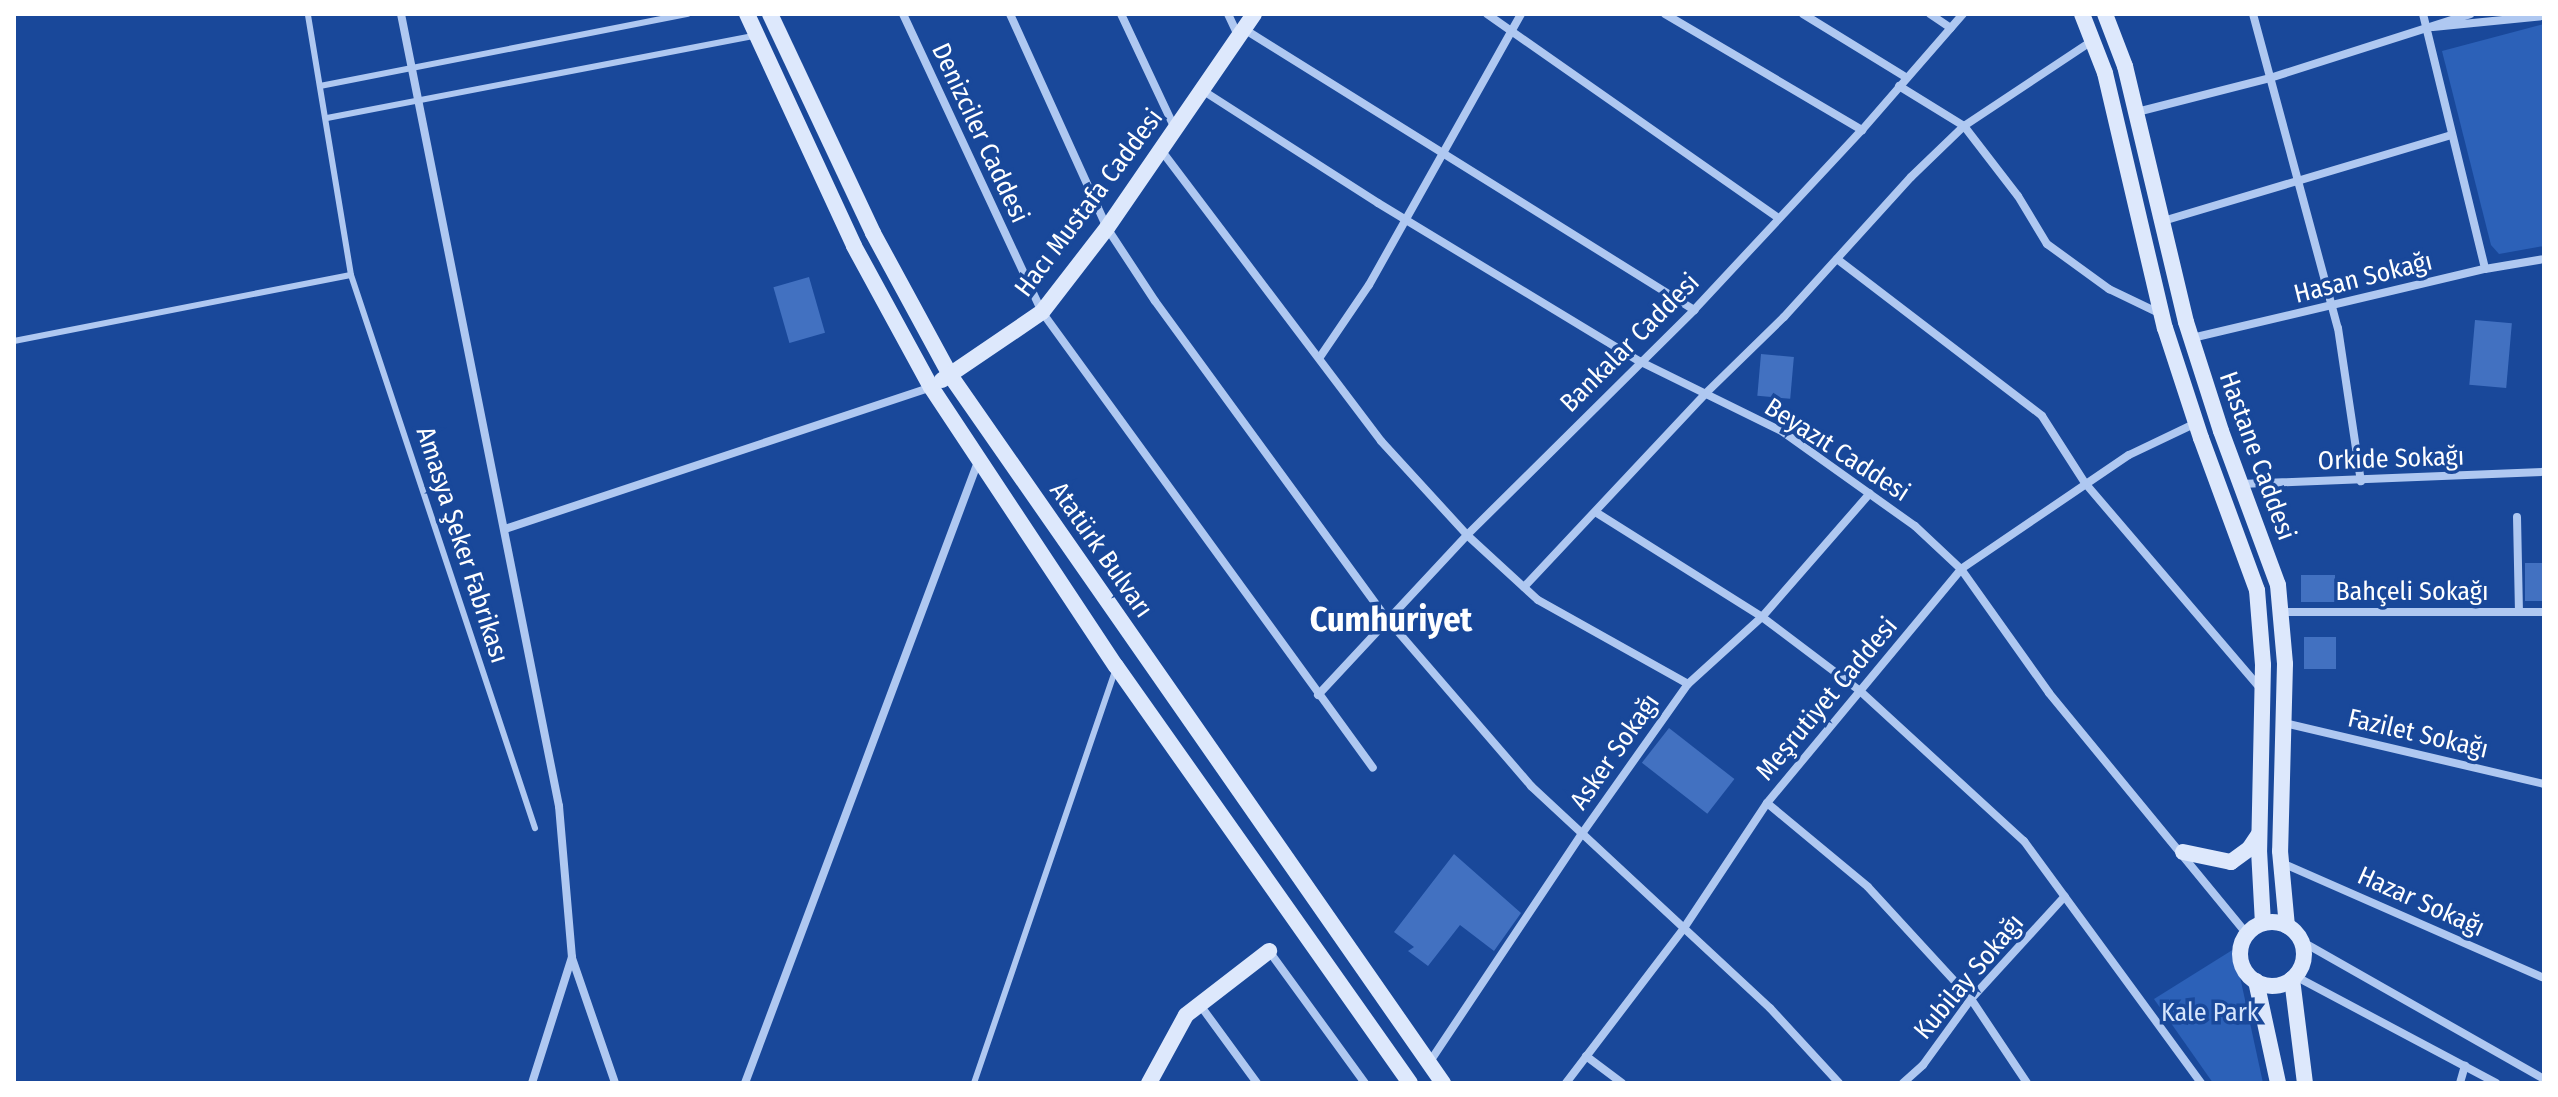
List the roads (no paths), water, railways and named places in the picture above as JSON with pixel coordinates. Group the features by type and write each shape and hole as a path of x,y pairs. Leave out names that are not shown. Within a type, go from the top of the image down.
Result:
{"street":[{"path":"401,14 559,806 572,957 615,1083"},
{"name":"Atatürk Bulvarı","path":"747,14 854,246 931,387 1116,666 1410,1083"},
{"name":"Atatürk Bulvarı","path":"770,14 873,233 950,375 1443,1083"},
{"name":"Denizciler Caddesi","path":"903,14 1042,312 1373,768"},
{"path":"1010,14 1107,228 1155,301 1387,619 1531,786 1770,1008 1839,1083"},
{"path":"1121,14 1175,130"},
{"path":"1228,14 1241,32 1694,310"},
{"name":"Hacı Mustafa Caddesi","path":"931,387 1042,312 1107,228 1254,14"},
{"path":"1487,14 1690,153 1777,217"},
{"path":"1320,357 1369,285 1521,14"},
{"path":"1665,14 1862,130"},
{"path":"1803,14 1907,78"},
{"path":"1930,14 1951,28"},
{"name":"Bankalar Caddesi","path":"1318,695 1467,535 1639,361 1694,310 1777,217 1862,130 1963,14"},
{"name":"Hastane Caddesi","path":"2082,14 2105,73 2162,315 2196,423 2257,590 2263,690 2259,832 2263,923"},
{"name":"Hastane Caddesi","path":"2105,14 2125,66 2191,338 2278,585 2285,664 2281,863 2287,926"},
{"path":"2253,14 2332,306 2355,429 2361,481"},
{"path":"2423,14 2429,28 2451,135 2485,269"},
{"path":"2136,112 2270,78 2470,14"},
{"path":"2429,28 2544,16"},
{"path":"1524,587 1964,126 2092,41"},
{"path":"1899,86 1964,126 2018,196 2047,244 2109,289 2162,315"},
{"name":"Beyazıt Caddesi","path":"1202,90 1404,219 1639,361 1783,432 1915,526 1961,569 2049,693 2183,852 2247,934"},
{"path":"2162,221 2299,183 2451,135"},
{"path":"1161,150 1381,441 1467,535 1538,600 1688,684"},
{"path":"1837,259 2042,416 2085,483 2263,690"},
{"name":"Hasan Sokağı","path":"2191,338 2485,269 2544,259"},
{"path":"505,529 931,387"},
{"name":"Meşrutiyet Caddesi","path":"1566,1083 1684,928 1767,803 1961,569 2129,455 2196,423"},
{"path":"745,1083 979,459"},
{"name":"Orkide Sokağı","path":"2240,484 2544,472"},
{"name":"Asker Sokağı","path":"1429,1063 1581,835 1688,684 1762,617 1870,493"},
{"path":"1597,513 1762,617 1859,690 2024,841 2201,1083"},
{"path":"2517,517 2519,612"},
{"name":"Bahçeli Sokağı","path":"2280,612 2544,612"},
{"name":"Fazilet Sokağı","path":"2283,723 2544,784"},
{"path":"1767,803 1868,887 1971,999 2027,1083"},
{"path":"2183,852 2231,862 2249,849 2259,832"},
{"name":"Hazar Sokağı","path":"2281,863 2544,978"},
{"name":"Kubilay Sokağı","path":"1903,1083 1923,1065 1971,999 2065,896"},
{"path":"2278,1083 2256,981 2242,965 2242,943 2247,934 2263,923 2287,926 2301,941 2544,1079"},
{"path":"2256,981 2274,985 2293,977 2303,960 2301,941"},
{"path":"1149,1083 1186,1015 1269,951 1365,1083"},
{"path":"532,1083 572,957"},
{"path":"2293,977 2496,1083"},
{"path":"2293,977 2305,1083"},
{"path":"1200,1005 1257,1083"},
{"path":"1586,1056 1622,1083"},
{"path":"2460,1083 2465,1066"}],"lane":[{"name":"Amasya Şeker Fabrikası","path":"308,14 351,275 535,828"},
{"path":"320,86 688,14"},
{"path":"327,118 756,35"},
{"path":"14,341 351,275"},
{"path":"974,1083 1116,666"}],"district":[{"name":"Cumhuriyet","path":"1391,620"}],"park label":[{"name":"Kale Park","path":"2210,1013"}]}
